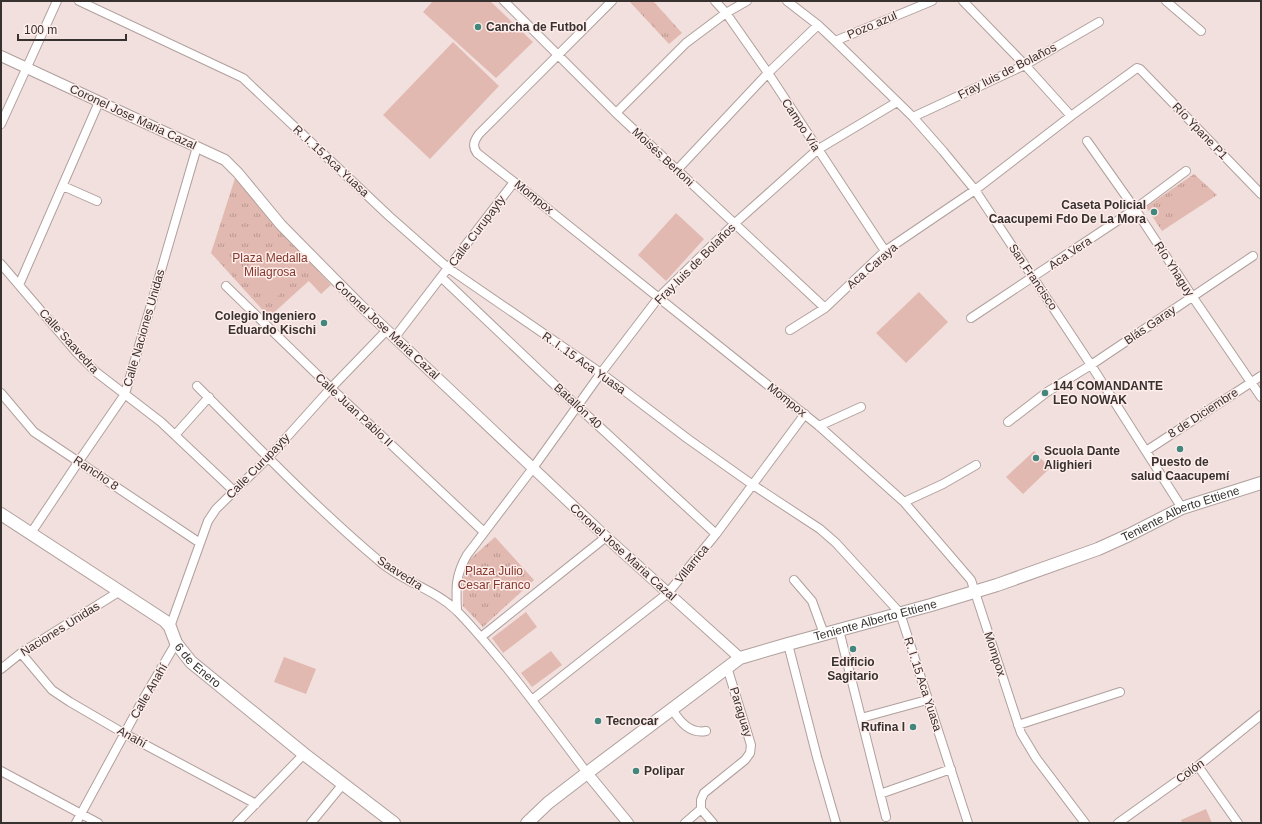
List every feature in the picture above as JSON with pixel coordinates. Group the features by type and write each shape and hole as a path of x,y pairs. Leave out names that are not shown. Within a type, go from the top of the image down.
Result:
{"main road":[{"name":"Teniente Alberto Ettiene","path":"527,823 548,803 587,772 740,658 1003,583 1098,549 1182,508 1261,483"},
{"name":"6 de Enero","path":"1,514 165,621 170,627 176,644 191,662 304,754 394,823"}],"street":[{"path":"1,124 56,1"},
{"name":"R. I. 15 Aca Yuasa","path":"80,1 243,78 389,216 448,268 601,373 688,439 753,485 820,529 836,543 900,613 968,823"},
{"name":"Moisés Bertoni","path":"504,1 616,113 825,308"},
{"name":"Mompox","path":"612,1 476,139 474,149 477,153 819,426 904,502 971,580 1021,733 1036,758 1085,823"},
{"name":"Campo Vía","path":"715,1 726,13 768,73 885,251"},
{"path":"616,113 686,43 726,13 747,1"},
{"name":"San Francisco","path":"787,1 818,25 913,117 975,190 1091,365 1182,508"},
{"name":"Pozo azul","path":"835,41 917,4 932,1"},
{"path":"963,1 1025,65 1070,116"},
{"path":"1166,1 1201,31"},
{"name":"Fray luis de Bolaños","path":"913,117 1025,65 1099,22"},
{"path":"677,170 768,73 818,25"},
{"name":"Coronel Jose Maria Cazal","path":"1,56 225,160 238,173 281,225 387,330 606,537 740,658"},
{"name":"Aca Caraya","path":"790,330 825,308 885,251 975,190 1070,116 1134,69 1140,68"},
{"name":"Río Ypane P1","path":"1140,68 1261,194"},
{"path":"19,285 100,102"},
{"name":"Fray luis de Bolaños","path":"457,611 457,577 460,567 467,555 659,297 734,224 818,150 897,102"},
{"name":"Río Yhaguy","path":"1087,141 1136,209 1192,296 1261,397"},
{"name":"Calle Naciones Unidas","path":"31,533 78,461 125,394 197,147"},
{"name":"Aca Vera","path":"970,318 1136,209 1186,171"},
{"name":"Calle Curupayty","path":"395,337 514,182"},
{"path":"63,186 97,201"},
{"name":"Blás Garay","path":"1008,422 1047,392 1091,365 1252,256"},
{"name":"Calle Saavedra","path":"1,264 91,367 161,422 234,491"},
{"name":"Batallón 40","path":"440,277 716,534"},
{"name":"Calle Juan Pablo II","path":"226,286 331,388 484,532"},
{"name":"Calle Curupayty","path":"170,627 208,521 216,509 269,457 331,388 387,330"},
{"name":"8 de Diciembre","path":"1146,451 1261,376"},
{"name":"Saavedra","path":"197,386 324,511 378,561 392,571 447,602 457,611 481,637 532,700 587,772"},
{"name":"Rancho 8","path":"1,393 34,432 200,543"},
{"path":"175,435 209,398"},
{"path":"819,426 861,407"},
{"name":"Villarrica","path":"532,700 668,593 716,534 804,414"},
{"path":"904,502 943,484 976,465"},
{"path":"481,637 606,537"},
{"path":"794,580 812,601 824,634"},
{"name":"Naciones Unidas","path":"1,669 21,653 120,591"},
{"path":"839,630 886,817"},
{"name":"Calle Anahí","path":"76,823 176,644"},
{"path":"788,644 817,757 836,823"},
{"name":"Anahí","path":"21,653 52,690 70,702 125,734 256,804"},
{"name":"Paraguay","path":"702,809 701,800 704,793 745,760 750,753 751,745 727,668"},
{"path":"1018,725 1120,692"},
{"path":"861,718 927,700"},
{"path":"672,709 686,726 698,732 706,731"},
{"name":"Colón","path":"1118,823 1198,766 1261,715"},
{"path":"237,823 304,754"},
{"path":"1198,766 1238,823"},
{"path":"880,794 951,768"},
{"path":"1,771 98,823"},
{"path":"587,772 628,823"},
{"path":"311,823 343,784"},
{"path":"686,823 702,809 713,823"}],"green space":[{"name":"Cancha de Futbol","path":"433,1 490,1 533,42 496,78 423,12"},
{"path":"629,1 653,1 682,33 669,44"},
{"path":"645,1 652,1 668,18 657,28 638,8"},
{"path":"453,42 499,86 430,159 383,115"},
{"path":"1194,174 1217,195 1162,231 1146,207"},
{"name":"Plaza Medalla Milagrosa","path":"236,175 322,269 269,317 211,253"},
{"path":"1196,181 1206,198 1179,213 1169,197"},
{"path":"676,213 704,239 666,281 638,255"},
{"path":"286,242 309,264 275,299 252,277"},
{"path":"317,270 331,285 321,294 307,279"},
{"path":"919,292 948,322 906,363 876,333"},
{"path":"1034,451 1050,468 1023,494 1006,477"},
{"name":"Plaza Julio Cesar Franco","path":"495,537 534,580 483,627 463,606 463,579 468,561"},
{"path":"526,612 537,627 503,653 492,638"},
{"path":"551,651 562,665 532,687 521,673"},
{"path":"284,657 316,669 306,694 274,682"},
{"path":"1206,809 1212,823 1182,823 1181,820"}],"place":[{"name":"Cancha de Futbol","path":"478,27"},
{"name":"Caseta Policial Caacupemi Fdo De La Mora","path":"1154,212"},
{"name":"Colegio Ingeniero Eduardo Kischi","path":"324,323"},
{"name":"144 COMANDANTE LEO NOWAK","path":"1045,393"},
{"name":"Puesto de salud Caacupemí","path":"1180,449"},
{"name":"Scuola Dante Alighieri","path":"1036,458"},
{"name":"Edificio Sagitario","path":"853,649"},
{"name":"Tecnocar","path":"598,721"},
{"name":"Rufina I","path":"913,727"},
{"name":"Polipar","path":"636,771"}]}
